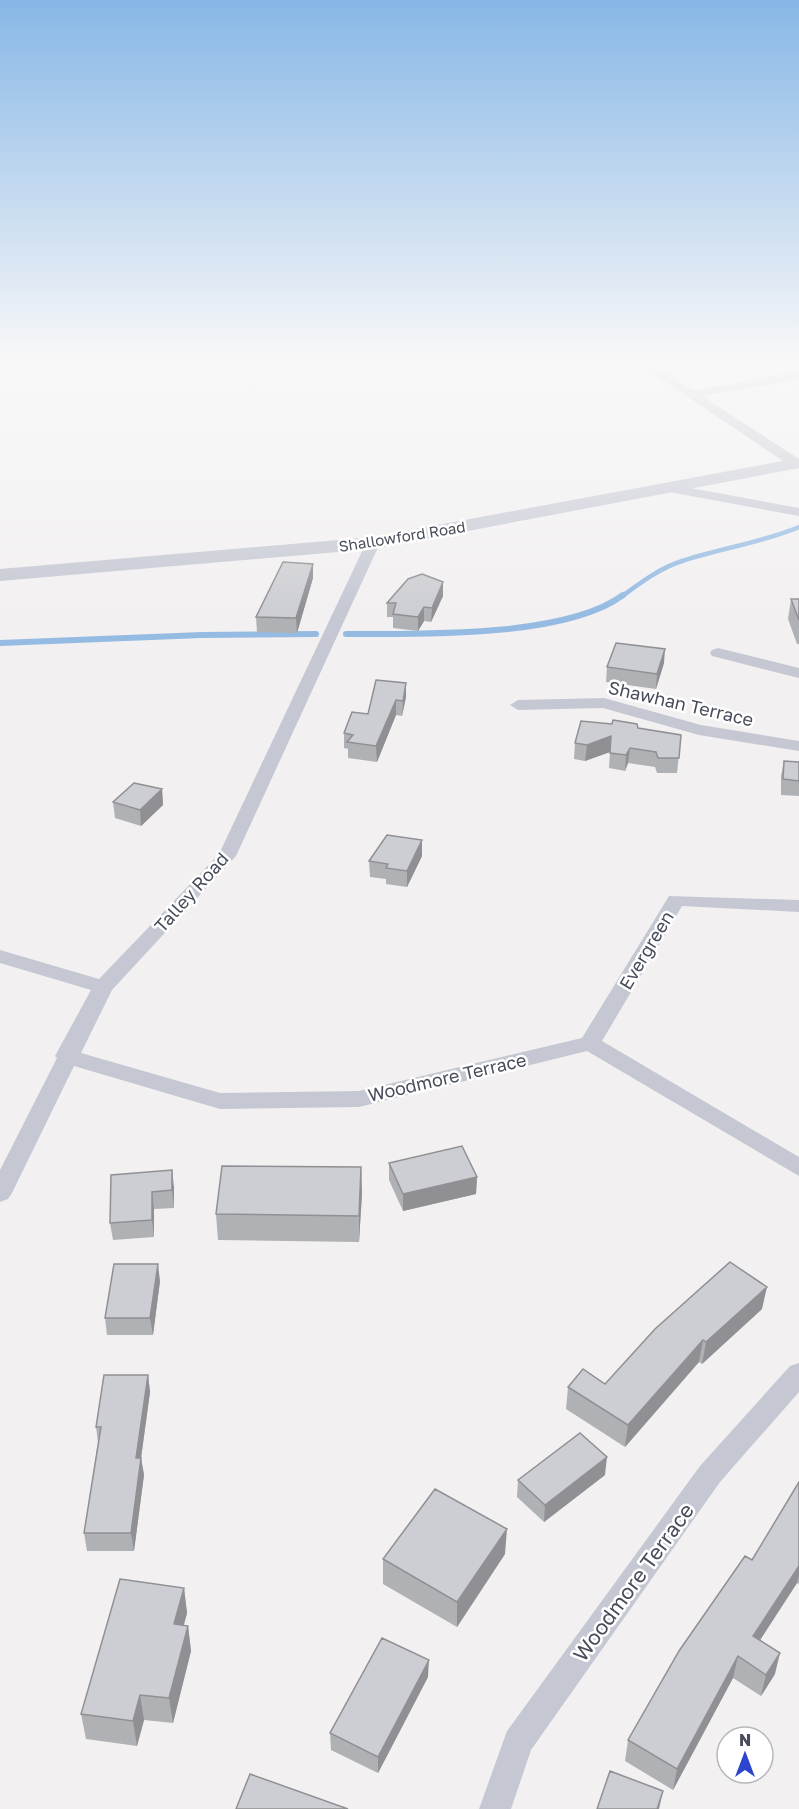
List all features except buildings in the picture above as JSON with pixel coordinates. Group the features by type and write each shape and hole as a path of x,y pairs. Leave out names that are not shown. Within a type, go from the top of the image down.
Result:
{"street":[{"path":"767,444 798,464"},
{"name":"Shallowford Road","path":"0,575 374,543 798,464"},
{"path":"669,488 799,512"},
{"name":"Talley Road","path":"0,1193 66,1056 103,987 227,856 374,543"},
{"path":"718,653 799,673"},
{"name":"Shawhan Terrace","path":"518,705 604,703 699,730 799,746"},
{"name":"Evergreen","path":"590,1043 676,900 799,906"},
{"path":"0,957 103,987"},
{"path":"590,1043 799,1168"},
{"name":"Woodmore Terrace","path":"66,1056 220,1101 359,1099 590,1043"},
{"name":"Woodmore Terrace","path":"495,1809 518,1742 710,1474 799,1374"}],"waterway":[{"path":"621,597 650,576 674,564 799,527"},
{"path":"346,634 450,633 529,626 566,619 598,609 623,595"},
{"path":"0,643 202,635 316,634"}]}
